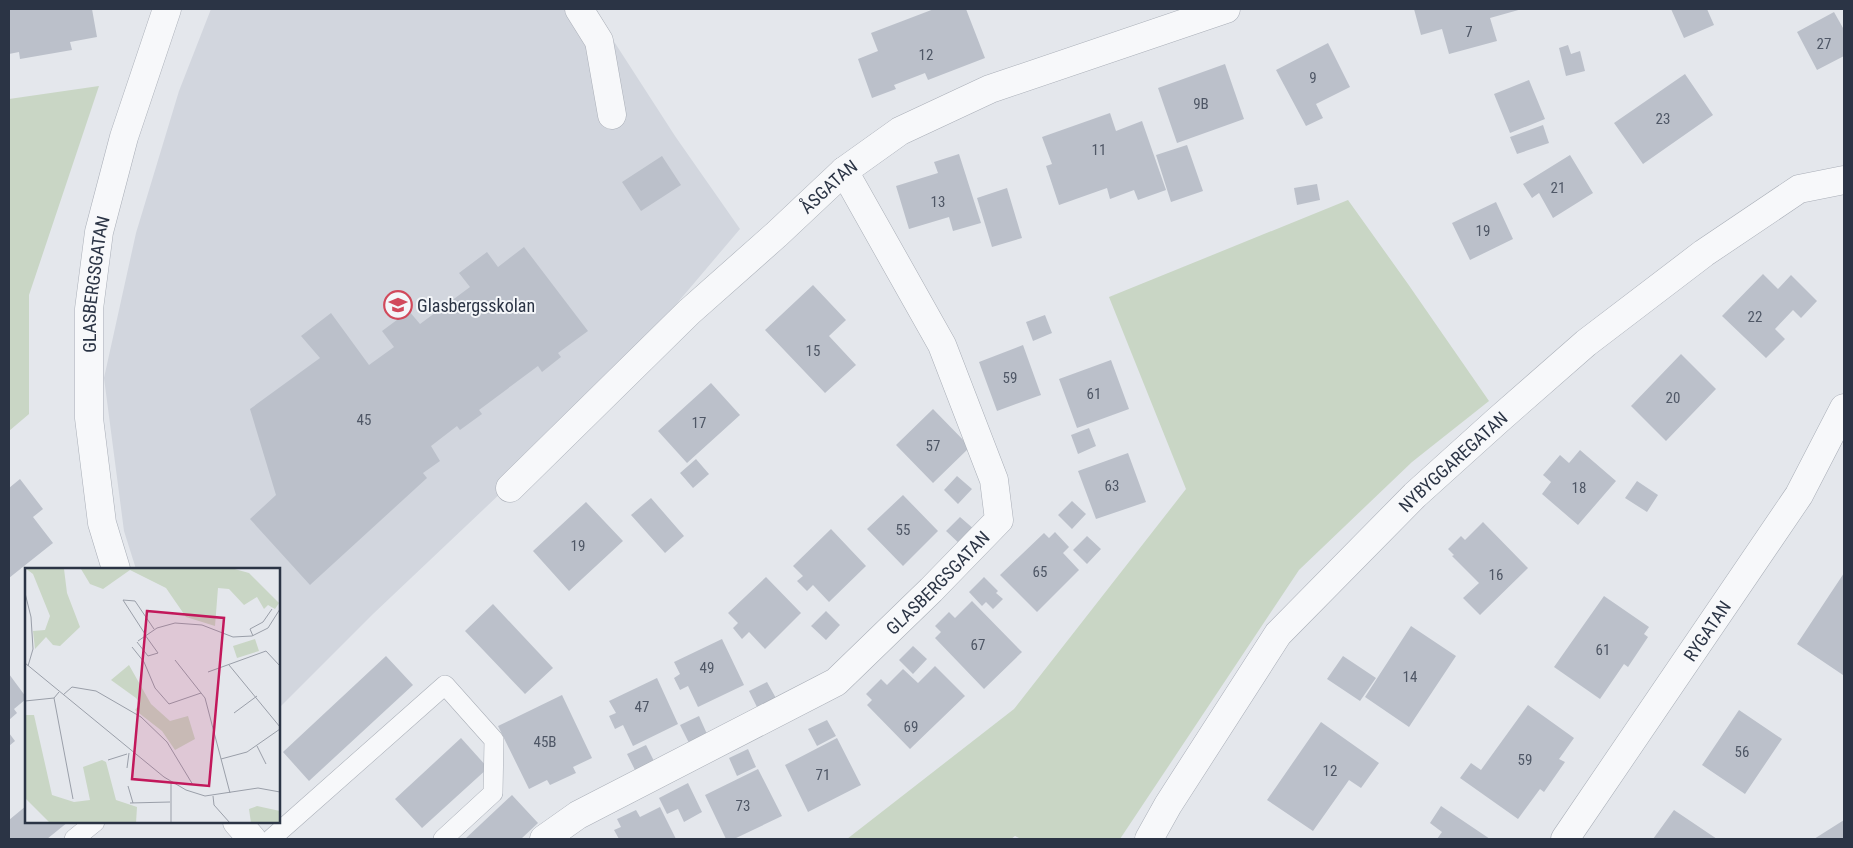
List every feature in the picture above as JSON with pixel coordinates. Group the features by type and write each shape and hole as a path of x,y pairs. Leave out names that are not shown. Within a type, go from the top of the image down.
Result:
{"street":[{"name":"GLASBERGSGATAN","path":"116,568 102,523 89,418 89,309 99,232 124,138 168,9"},
{"path":"579,9 599,41 612,115"},
{"name":"ÅSGATAN","path":"510,488 689,312 777,234 844,171 900,131 990,89 1226,9"},
{"name":"GLASBERGSGATAN","path":"544,839 578,816 836,682 931,590 999,520 994,480 942,345 844,171"},
{"name":"NYBYGGAREGATAN","path":"1149,839 1168,805 1278,634 1415,495 1586,343 1704,253 1799,189 1844,180"},
{"name":"RYGATAN","path":"1565,839 1799,495 1843,413"},
{"path":"238,823 252,839"}],"lane":[{"path":"271,839 445,685 494,740 494,793 443,839"},
{"path":"74,839 94,823"}],"shaded area":[{"name":"Glasbergsskolan","path":"211,9 593,9 675,136 740,229 578,420 373,614 280,707 280,568 136,568 124,531 104,378 136,233 179,91"}],"green space":[{"path":"99,86 29,295 29,414 9,431 9,99"},
{"path":"1348,200 1489,401 1412,462 1299,570 1120,839 1021,839 1015,836 1011,839 847,839 1014,709 1186,489 1109,297"}],"building":[{"path":"9,9 92,9 97,37 70,42 72,50 20,59 19,52 9,54"},
{"path":"934,9 966,9 985,58 928,80 925,73 894,85 896,89 872,98 858,59 878,51 871,33"},
{"path":"1414,9 1522,9 1490,18 1497,41 1449,54 1442,29 1421,35"},
{"path":"1671,9 1707,9 1714,25 1684,38"},
{"path":"1834,12 1844,28 1844,56 1817,70 1797,32"},
{"path":"1328,43 1350,87 1316,104 1323,118 1306,126 1276,70"},
{"path":"1568,45 1571,54 1580,51 1585,71 1566,76 1559,48"},
{"path":"1225,64 1244,119 1177,143 1158,88"},
{"path":"1685,74 1713,115 1643,164 1614,123"},
{"path":"1529,80 1545,119 1510,133 1494,94"},
{"path":"1110,113 1116,131 1142,121 1166,190 1138,200 1134,190 1110,199 1107,188 1059,205 1046,166 1052,164 1042,137"},
{"path":"1543,125 1549,143 1517,154 1510,137"},
{"path":"1187,145 1203,191 1171,202 1156,155"},
{"path":"959,154 981,223 953,231 949,217 909,229 896,186 938,173 934,162"},
{"path":"1570,155 1593,193 1553,218 1539,193 1532,198 1523,184"},
{"path":"662,156 681,185 641,211 622,182"},
{"path":"1317,184 1320,200 1297,205 1294,188"},
{"path":"1007,188 1022,238 992,247 977,198"},
{"path":"1496,202 1513,239 1470,260 1452,223"},
{"path":"524,247 588,331 558,353 561,357 542,372 538,366 479,410 482,414 460,430 457,426 431,446 440,461 423,473 427,478 310,585 250,519 276,495 250,409 320,358 301,336 331,313 369,365 394,347 382,331 409,311 420,324 470,287 459,273 487,252 498,267"},
{"path":"1763,274 1778,289 1791,275 1817,301 1801,318 1793,310 1775,329 1785,339 1766,358 1722,316"},
{"path":"813,285 846,320 829,336 856,365 825,393 765,330"},
{"path":"1045,315 1052,333 1033,341 1026,322"},
{"path":"1023,345 1041,395 997,411 979,362"},
{"path":"1681,354 1716,389 1666,441 1631,406"},
{"path":"1111,360 1129,409 1077,428 1059,379"},
{"path":"711,383 740,415 687,463 658,431"},
{"path":"933,409 970,447 933,483 896,445"},
{"path":"1089,428 1096,446 1078,454 1071,435"},
{"path":"1580,450 1616,481 1578,525 1542,494 1551,482 1543,475 1560,455 1569,463"},
{"path":"1128,453 1146,502 1096,519 1078,471"},
{"path":"696,459 709,474 693,488 680,473"},
{"path":"957,476 972,489 958,504 944,490"},
{"path":"20,479 43,509 33,517 53,543 9,578 9,488"},
{"path":"1637,481 1658,495 1647,512 1625,498"},
{"path":"903,495 938,531 903,566 867,529"},
{"path":"651,498 684,536 665,553 631,515"},
{"path":"1072,501 1086,514 1072,529 1058,515"},
{"path":"586,502 623,541 569,591 533,551"},
{"path":"960,517 975,530 961,545 946,531"},
{"path":"1483,522 1528,568 1480,615 1463,598 1479,583 1452,556 1454,555 1448,549 1461,536 1465,540"},
{"path":"831,529 866,566 829,602 813,585 807,591 797,581 803,576 793,566"},
{"path":"1055,532 1069,547 1063,553 1079,570 1037,612 1000,575 1044,533 1049,538"},
{"path":"1087,536 1101,549 1087,564 1073,550"},
{"path":"1844,573 1844,672 1843,675 1797,644"},
{"path":"766,577 801,613 765,649 749,632 742,639 733,628 738,623 728,613"},
{"path":"984,577 1003,599 993,609 986,602 982,606 969,592"},
{"path":"1604,596 1649,627 1644,634 1648,637 1628,667 1624,664 1600,699 1554,667"},
{"path":"972,601 1022,652 984,689 935,638 941,632 935,626 949,612 955,618"},
{"path":"493,604 553,668 525,694 465,631"},
{"path":"826,611 840,625 826,640 811,626"},
{"path":"1411,626 1456,656 1409,727 1365,697"},
{"path":"722,639 744,685 698,707 688,686 680,690 674,678 680,674 674,662"},
{"path":"913,646 927,659 913,674 899,660"},
{"path":"386,656 413,685 309,781 283,752"},
{"path":"1343,656 1376,678 1360,701 1327,679"},
{"path":"935,666 965,696 910,749 867,705 872,700 866,694 881,679 887,685 903,669 918,683"},
{"path":"9,674 25,696 25,700 14,709 17,713 9,720"},
{"path":"657,678 678,724 633,746 623,725 615,729 609,716 616,713 609,701"},
{"path":"767,682 777,700 758,709 749,691"},
{"path":"562,695 592,758 573,767 576,773 550,785 547,780 529,789 498,726"},
{"path":"1528,705 1574,738 1559,759 1565,762 1544,792 1540,789 1518,819 1460,778 1471,763 1481,770"},
{"path":"1739,710 1782,739 1745,794 1702,765"},
{"path":"699,716 707,734 689,743 680,725"},
{"path":"827,720 836,736 817,746 808,729"},
{"path":"1321,722 1379,763 1361,788 1349,780 1313,831 1267,800"},
{"path":"9,733 15,741 9,746"},
{"path":"461,738 488,768 422,828 395,799"},
{"path":"837,738 861,785 808,812 785,765"},
{"path":"646,745 655,763 636,772 627,754"},
{"path":"748,749 756,767 737,776 729,758"},
{"path":"758,769 782,816 734,839 726,839 705,795"},
{"path":"688,783 702,812 684,822 678,809 667,814 659,798"},
{"path":"512,795 538,823 521,839 465,839"},
{"path":"1441,806 1490,839 1437,839 1442,832 1430,823"},
{"path":"25,807 25,823 67,823 47,839 9,839 9,820"},
{"path":"660,807 676,839 619,839 614,830 621,827 617,819 636,810 640,817"},
{"path":"1674,810 1717,839 1653,839"},
{"path":"1844,820 1844,839 1814,839"}],"place":[{"name":"Glasbergsskolan","path":"398,305"}]}
